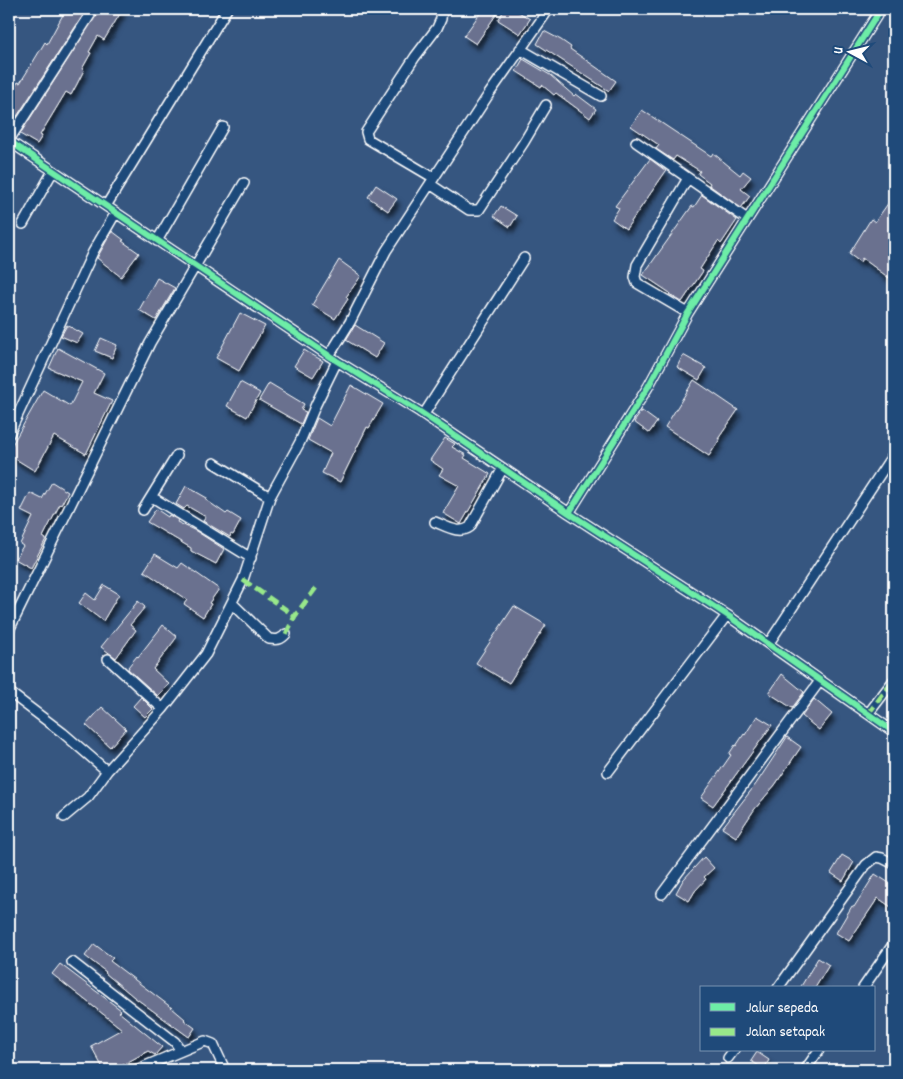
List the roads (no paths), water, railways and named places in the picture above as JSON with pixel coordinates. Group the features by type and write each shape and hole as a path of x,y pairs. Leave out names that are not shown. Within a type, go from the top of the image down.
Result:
{"street":[{"path":"94,9 9,140 115,214 195,265 333,359 424,414 769,643 894,732"},
{"path":"106,206 227,9"},
{"path":"442,9 441,19 437,28 415,57 366,132 368,139 432,181 469,210 479,210 546,105"},
{"path":"64,817 88,796 107,771 163,710 206,654 232,603 251,558 270,497 300,442 333,359 386,251 520,49 549,9"},
{"path":"569,512 648,387 688,313 882,9"},
{"path":"520,49 601,96"},
{"path":"157,241 223,127"},
{"path":"636,142 747,219"},
{"path":"23,224 53,171"},
{"path":"688,178 637,265 635,277 638,283 688,313"},
{"path":"9,630 150,343 244,183"},
{"path":"9,434 93,252 115,214"},
{"path":"424,414 524,258"},
{"path":"769,643 894,453"},
{"path":"144,510 176,456"},
{"path":"214,463 270,497"},
{"path":"435,522 462,531 470,527 504,468"},
{"path":"152,497 251,558"},
{"path":"232,603 269,639 282,639 286,634"},
{"path":"608,772 727,615"},
{"path":"108,659 163,710"},
{"path":"868,714 894,680"},
{"path":"662,894 820,681"},
{"path":"9,692 63,733 107,771"},
{"path":"779,986 866,865 876,857 894,864"},
{"path":"864,986 894,943"},
{"path":"72,962 174,1042 182,1051"},
{"path":"136,1070 205,1040 213,1044 225,1070"},
{"path":"805,1070 818,1052"}]}
